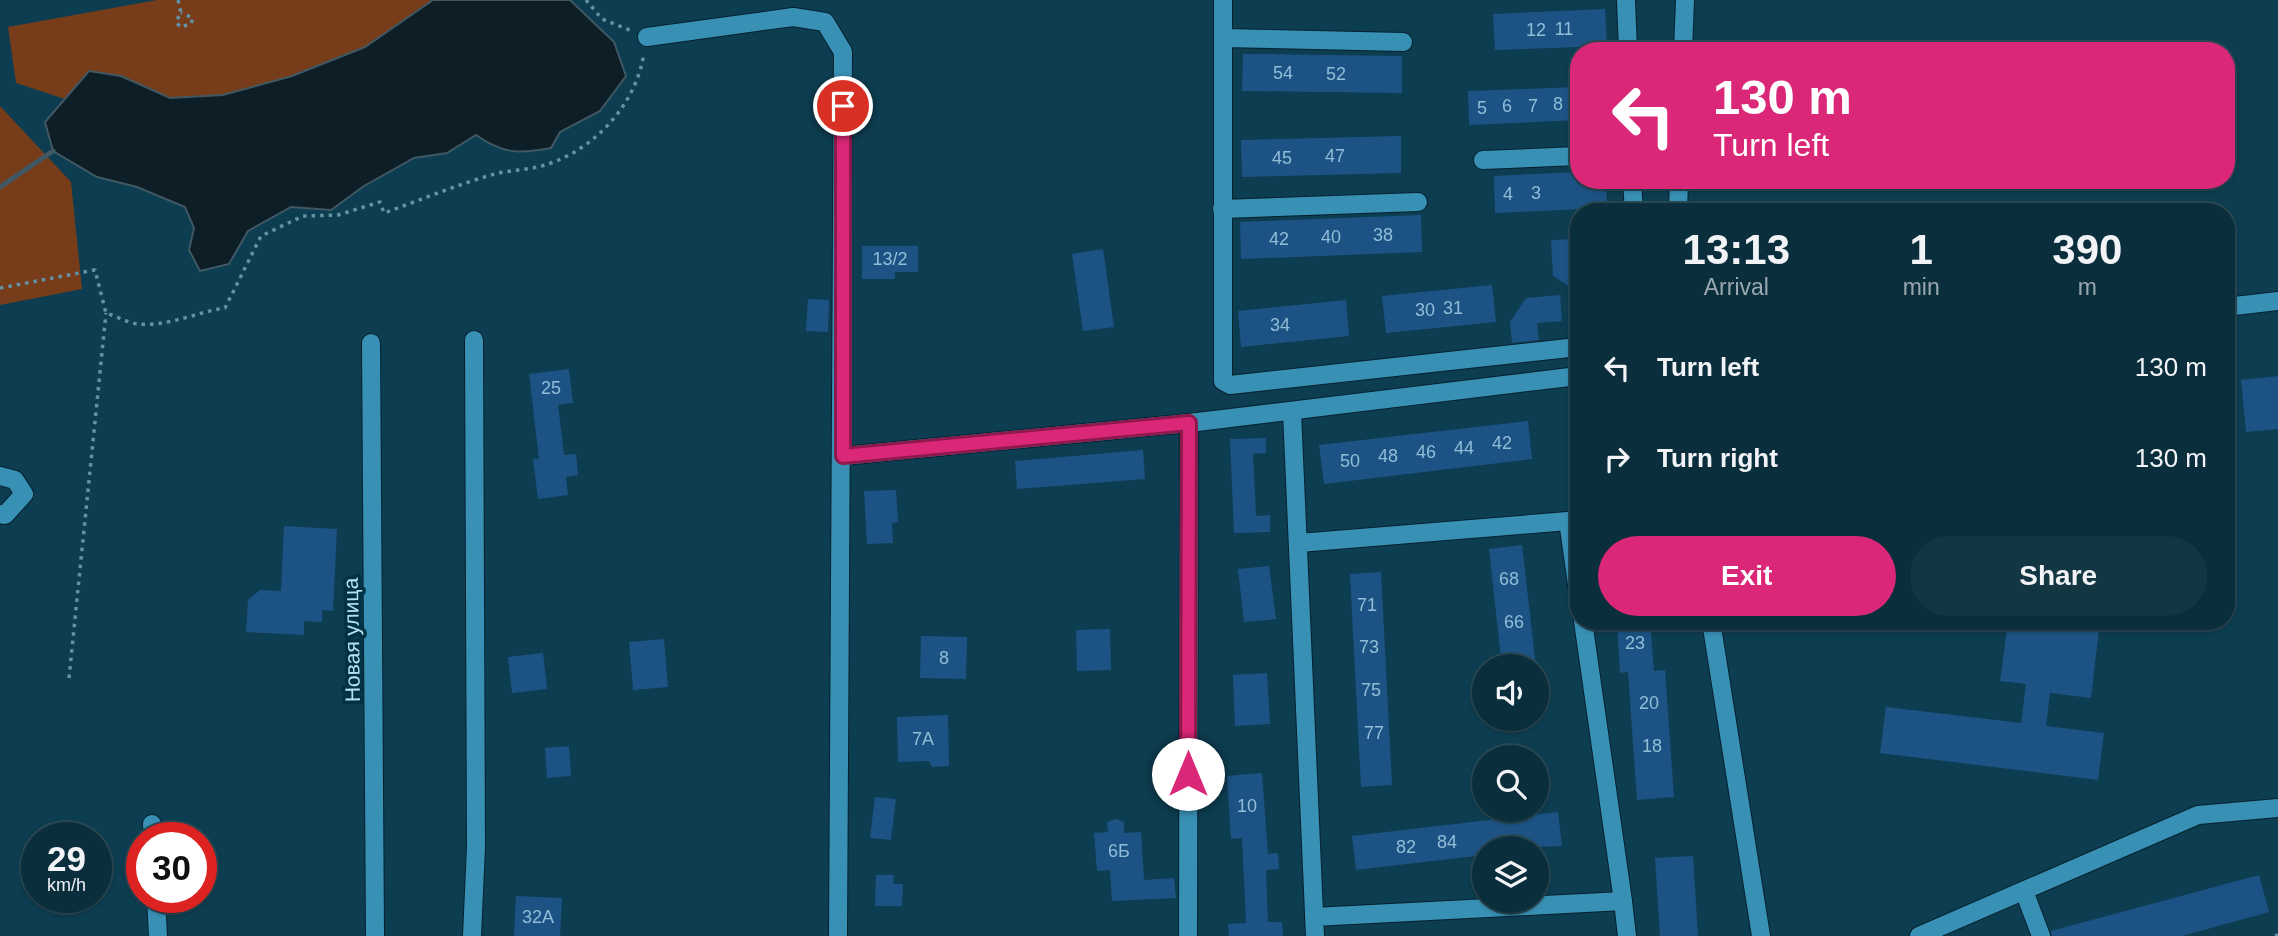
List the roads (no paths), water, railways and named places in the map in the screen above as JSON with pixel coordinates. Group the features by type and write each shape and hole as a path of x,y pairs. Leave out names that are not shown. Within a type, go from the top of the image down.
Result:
{"street":[{"path":"1223,0 1222,376 1226,384 1570,348"},
{"path":"1626,0 1628,42"},
{"path":"1683,42 1685,0"},
{"path":"647,37 793,17 825,22 844,52 838,936"},
{"path":"1223,38 1403,42"},
{"path":"1483,160 1570,156"},
{"path":"1222,209 1418,202"},
{"path":"2235,306 2278,301"},
{"path":"472,936 476,847 474,340"},
{"name":"Новая улица","path":"372,343 375,936"},
{"path":"843,456 1292,412 1570,377"},
{"path":"1292,412 1315,936"},
{"path":"1188,936 1189,423"},
{"path":"0,476 15,480 24,494 5,514 0,514"},
{"path":"1298,543 1568,521 1570,535"},
{"path":"1584,630 1627,936"},
{"path":"1712,630 1761,936"},
{"path":"1919,936 2198,815 2278,808"},
{"path":"2024,891 2040,936"},
{"path":"1314,917 1623,901"},
{"path":"157,913 158,936"}],"water":[{"path":"433,0 570,0 614,42 626,76 600,111 560,132 551,148 512,151 495,146 476,135 447,153 414,158 364,186 331,210 291,207 248,231 229,264 200,271 189,250 194,228 185,207 137,187 97,177 53,151 45,122 89,71 121,76 170,98 223,95 292,76 365,47"}],"waterway":[{"path":"0,187 53,151"}]}
